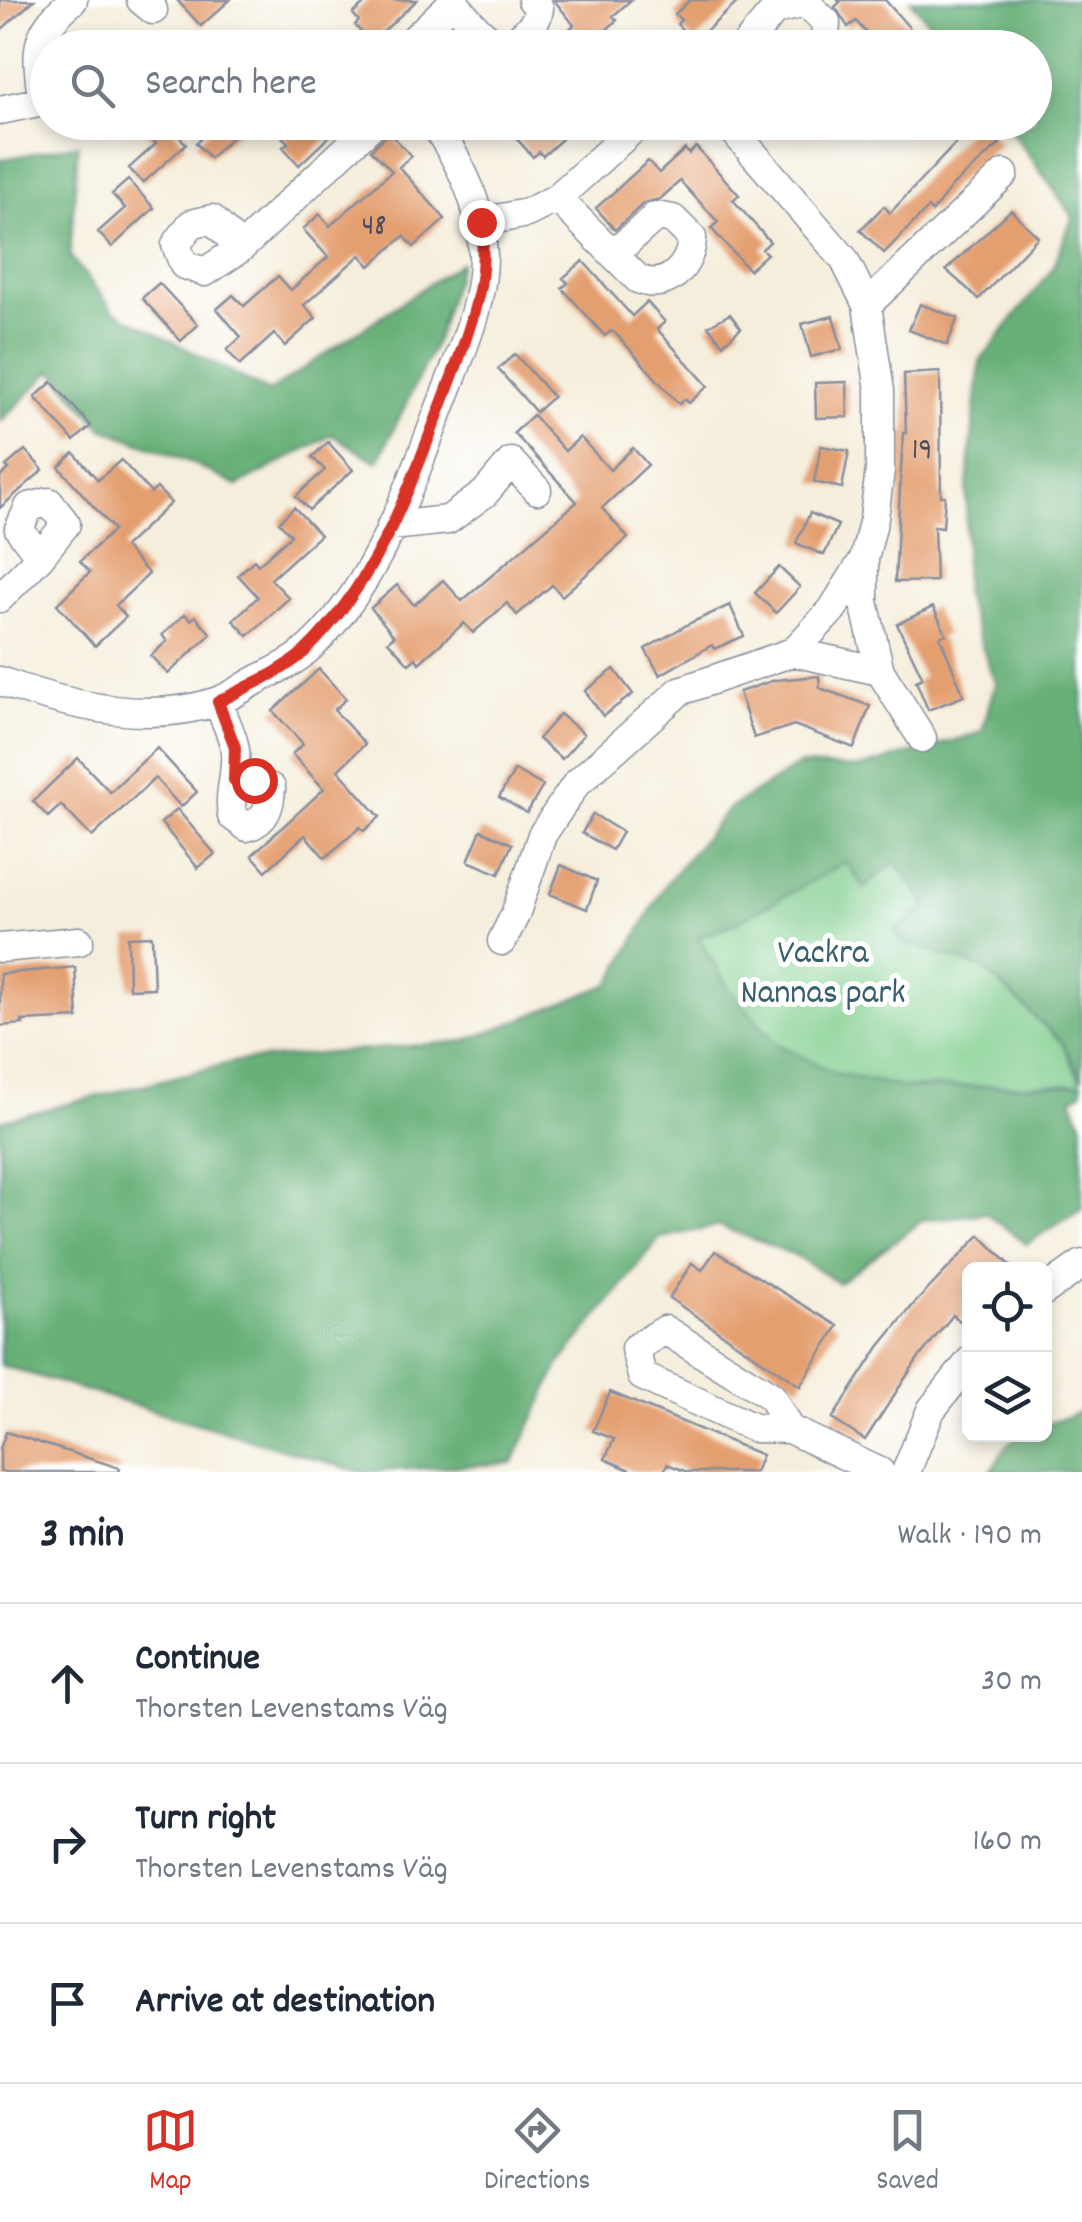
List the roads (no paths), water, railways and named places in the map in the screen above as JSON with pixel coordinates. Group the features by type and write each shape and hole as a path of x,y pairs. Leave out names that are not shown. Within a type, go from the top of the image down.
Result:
{"street":[{"path":"45,30 73,0"},
{"path":"527,30 538,19 540,8 532,0"},
{"path":"424,30 454,1 479,30"},
{"path":"762,30 775,10 806,2 826,22 826,30"},
{"path":"0,110 30,103"},
{"path":"241,248 355,140"},
{"path":"0,681 105,709 152,712 218,702 300,655 338,615 361,583 391,526 459,358 474,308 484,259 481,222 446,140"},
{"path":"481,222 527,213 557,198 621,140"},
{"path":"741,140 844,260 867,304 880,390 880,470 864,558 864,602 880,671 922,738"},
{"path":"867,304 1004,174"},
{"path":"557,198 615,253"},
{"path":"391,526 448,520 485,493 511,462 536,490"},
{"path":"0,598 40,557"},
{"path":"502,941 515,916 542,835 576,784 680,691 793,652 832,610 864,558"},
{"path":"793,652 880,671"},
{"path":"218,702 235,747 234,780"},
{"path":"0,948 79,941"},
{"path":"1052,1285 1082,1264"},
{"path":"789,1428 772,1396 665,1330 635,1348 642,1376 754,1428 789,1428 880,1472"},
{"path":"906,1472 932,1410 962,1372"}],"park label":[{"name":"Vackra Nannas park","path":"823,970"}]}
